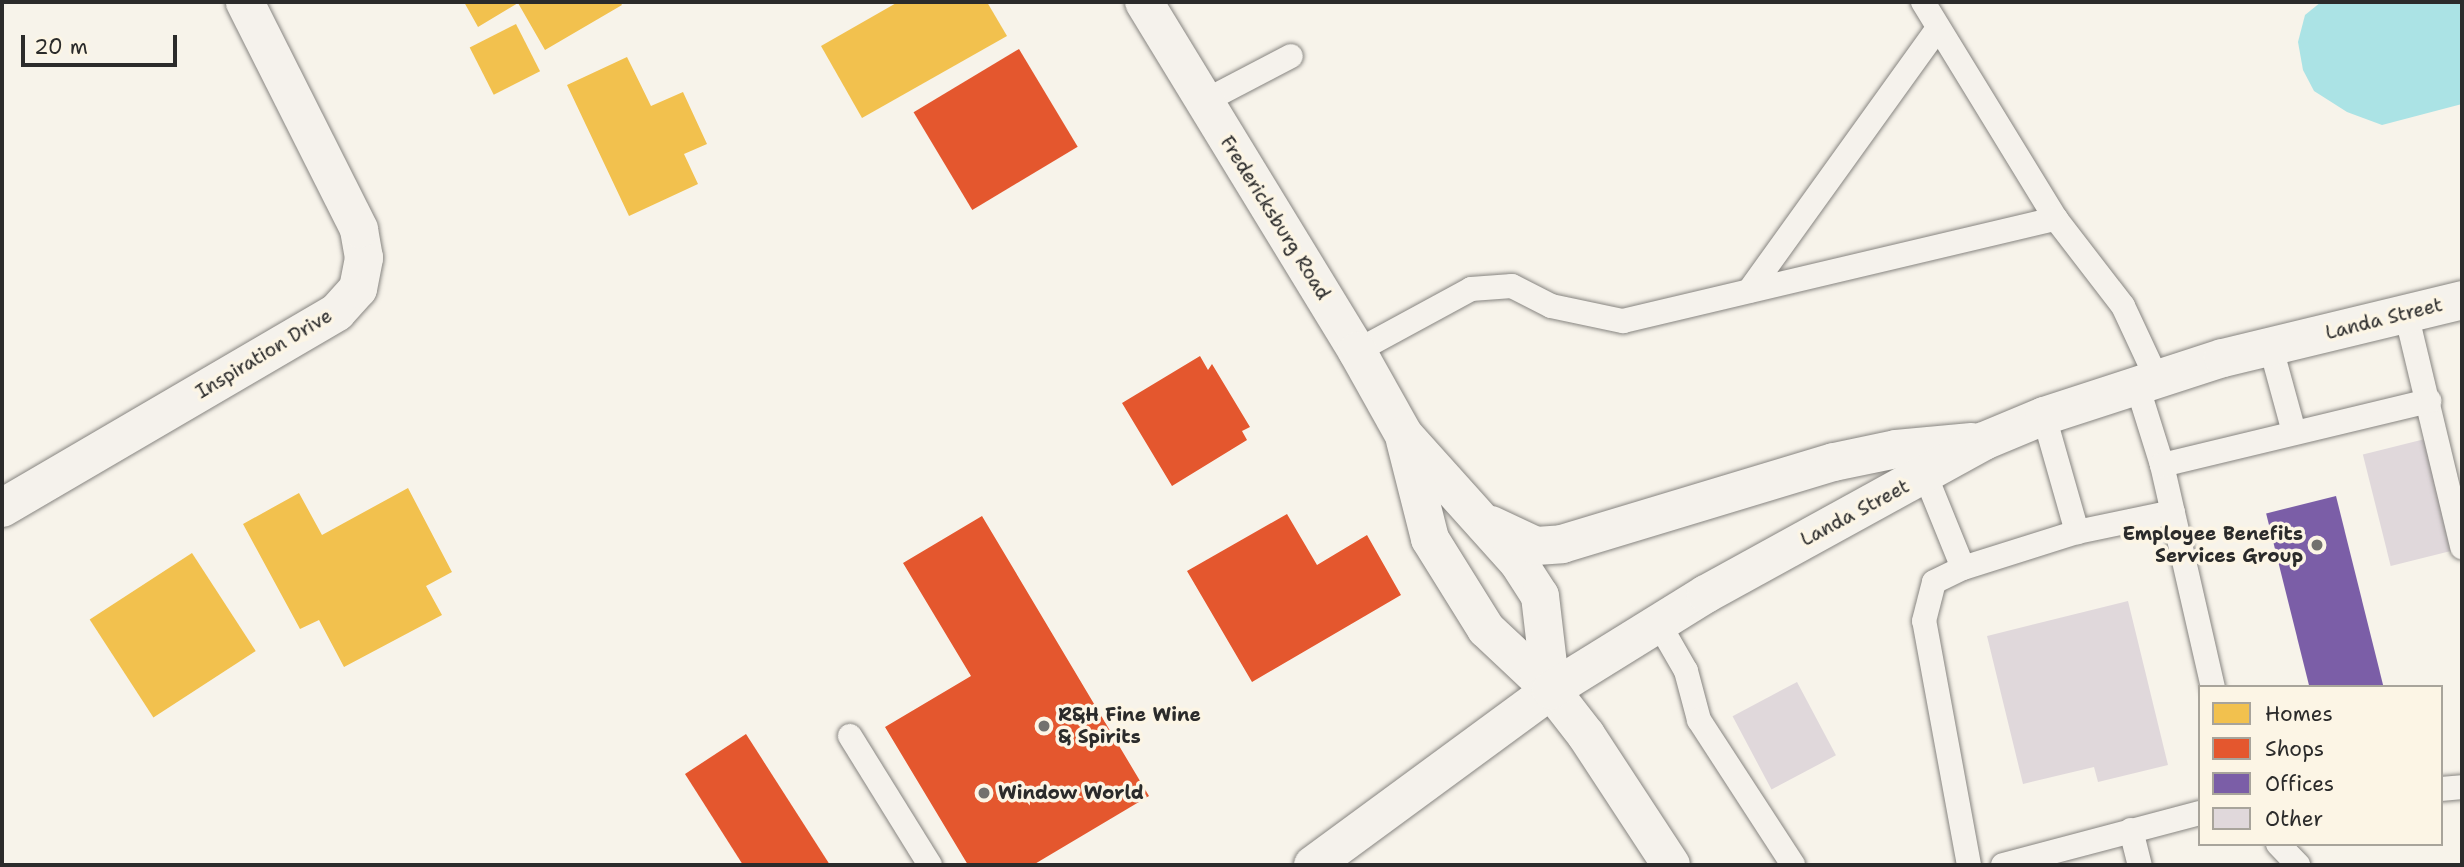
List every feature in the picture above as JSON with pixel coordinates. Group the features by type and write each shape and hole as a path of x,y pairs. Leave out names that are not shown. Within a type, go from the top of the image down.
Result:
{"street":[{"name":"Inspiration Drive","path":"2,508 337,312 358,289 364,258 359,229 245,2"},
{"name":"Fredericksburg Road","path":"1144,2 1357,351 1404,435 1518,562 1540,596 1551,690"},
{"name":"Landa Street","path":"1313,865 1551,690 1920,462 1984,441 2044,416 2223,358 2462,300"},
{"name":"Fredericksburg Road","path":"1404,435 1430,539 1486,629 1551,690 1586,735 1671,865"},
{"name":"Landa Street","path":"1480,519 1536,546 1562,544 1594,537 1778,477 1834,462 1920,462"}],"lane":[{"path":"1923,2 2056,219 2123,306 2147,382 2172,512 2213,685"},
{"path":"1749,291 1938,28"},
{"path":"1203,102 1292,56"},
{"path":"1357,351 1471,289 1512,286 1551,306 1623,321 2056,219"},
{"path":"2406,313 2462,547"},
{"path":"2271,348 2294,432"},
{"path":"2162,465 2429,401"},
{"path":"2044,416 2077,533"},
{"path":"1920,462 1963,568"},
{"path":"1969,865 1924,621 1934,582 1963,568 2077,533 2172,512"},
{"path":"1659,624 1686,671 1699,720 1793,865"},
{"path":"850,736 930,865"},
{"path":"2443,789 2462,788"},
{"path":"2003,865 2198,814"},
{"path":"2132,830 2140,865"},
{"path":"2280,846 2298,865"}],"water":[{"path":"2321,2 2462,2 2462,104 2382,125 2347,112 2314,91 2303,70 2298,42 2305,15"}],"building: Homes":[{"path":"464,2 620,2 622,5 545,50 518,3 478,27"},
{"path":"898,2 987,2 1007,36 862,118 821,46"},
{"path":"516,24 540,71 494,95 470,48"},
{"path":"627,57 651,106 683,92 707,144 684,154 698,184 629,216 567,85"},
{"path":"408,488 452,572 426,586 442,615 344,667 319,620 300,629 243,524 299,493 322,535"},
{"path":"192,553 256,651 153,718 90,619"}],"building: Shops":[{"path":"1019,49 1078,147 972,210 914,112"},
{"path":"1200,356 1208,370 1212,364 1250,427 1242,431 1247,440 1172,486 1122,403"},
{"path":"1287,514 1317,565 1367,535 1401,595 1252,682 1187,571"},
{"path":"982,516 1149,796 1033,865 968,865 885,727 971,676 903,563"},
{"path":"746,734 830,865 743,865 685,774"}],"building: Offices":[{"path":"2336,496 2383,685 2309,685 2266,513"}],"building: Other":[{"path":"2425,439 2453,551 2391,566 2363,454"},
{"path":"2128,601 2168,765 2098,782 2094,767 2023,784 1987,636"},
{"path":"1797,682 1836,755 1772,790 1733,716"}],"place":[{"name":"Employee Benefits Services Group","path":"2317,545"},
{"name":"R&H Fine Wine & Spirits","path":"1044,726"},
{"name":"Window World","path":"984,793"}]}
